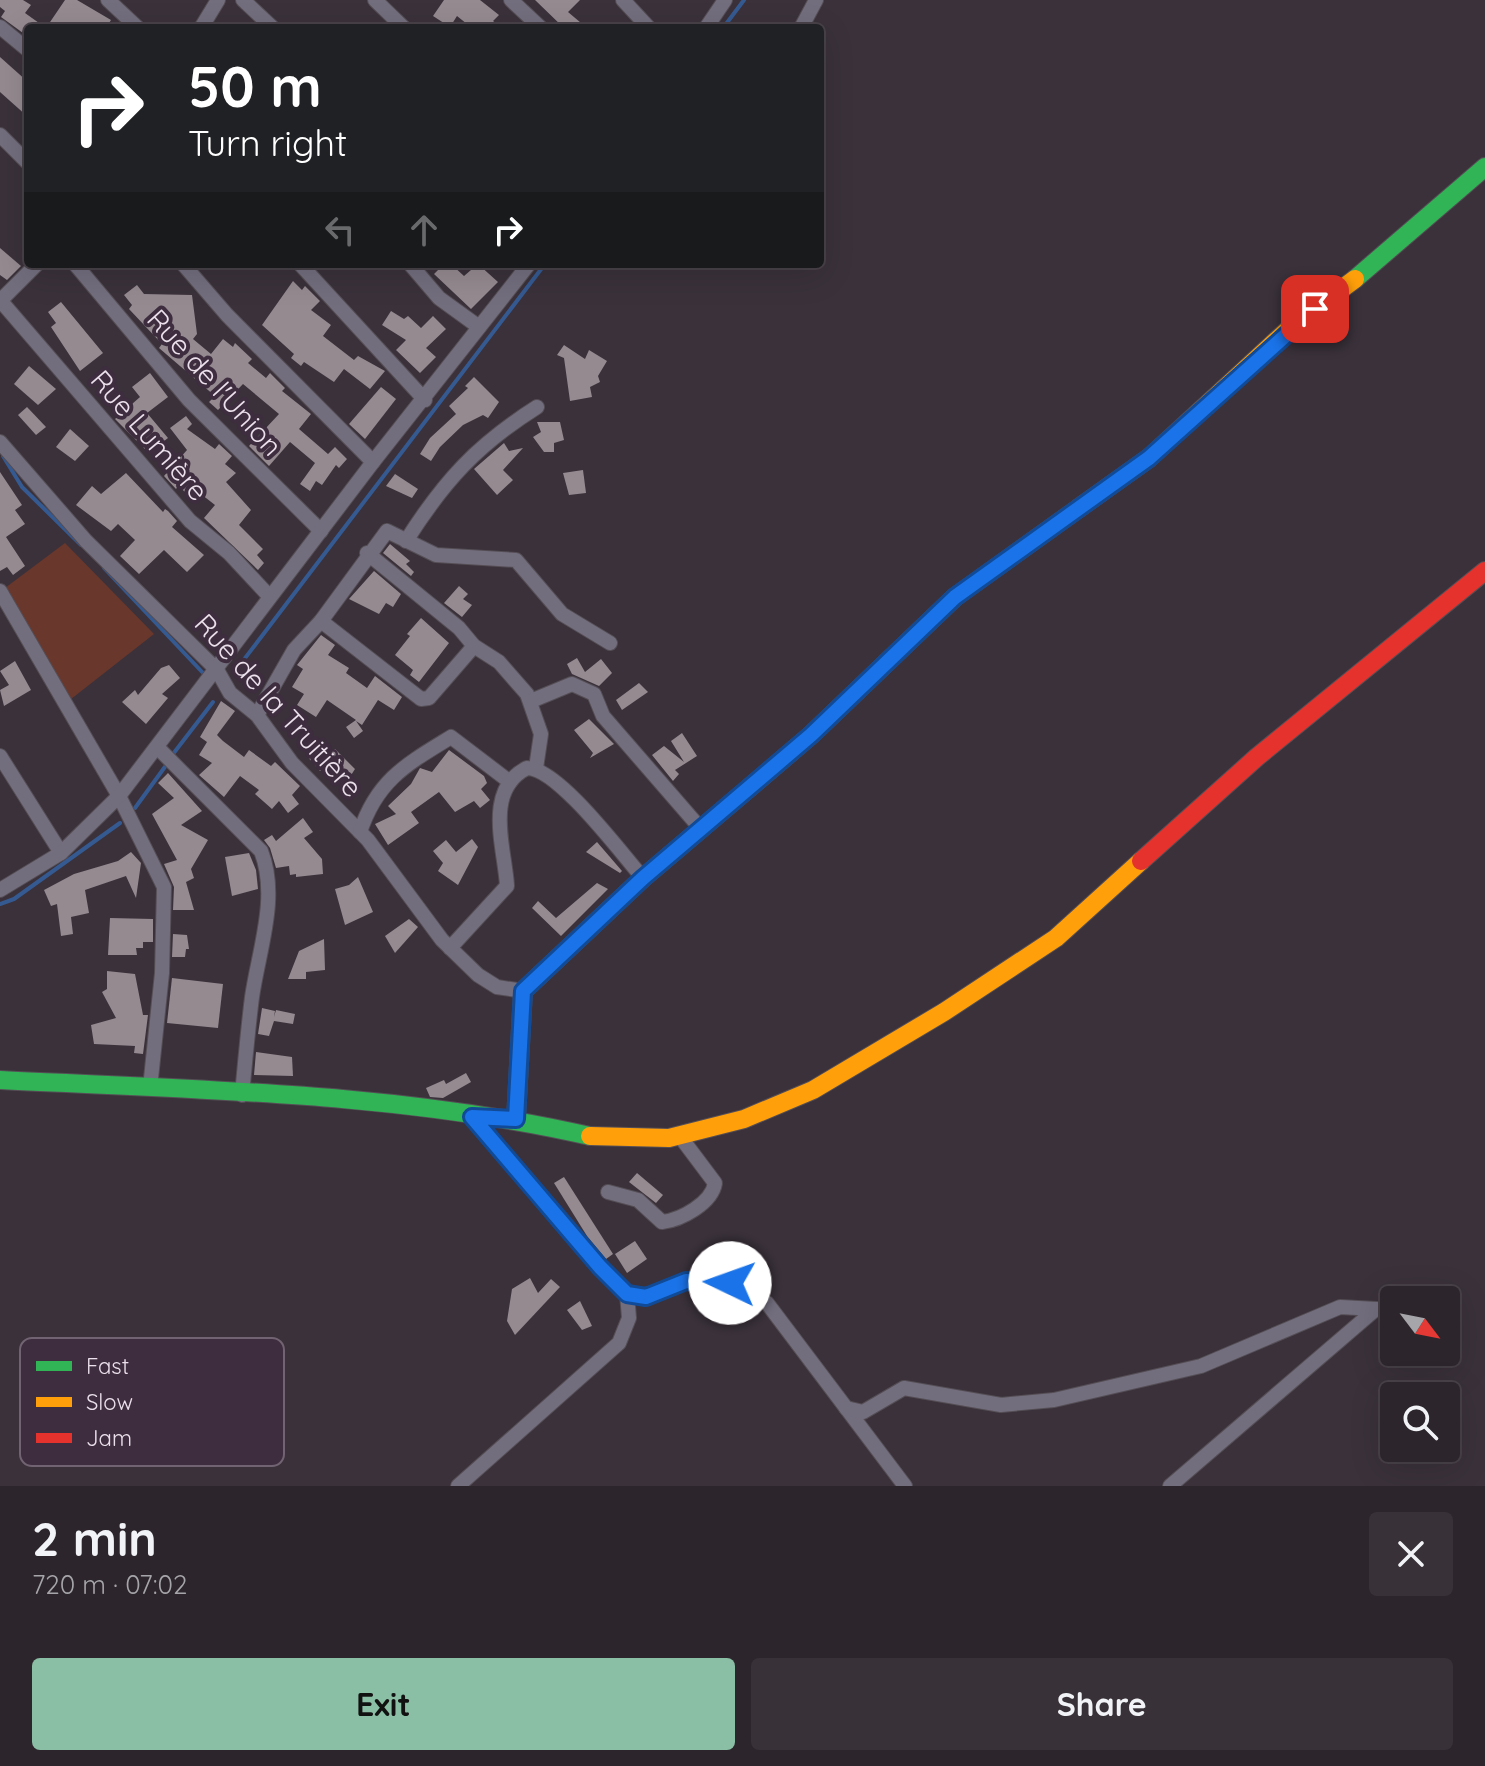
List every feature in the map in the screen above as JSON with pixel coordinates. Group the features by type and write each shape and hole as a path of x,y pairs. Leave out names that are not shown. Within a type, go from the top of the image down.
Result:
{"street":[{"path":"108,0 134,24"},
{"path":"203,24 218,0"},
{"path":"243,0 269,24"},
{"path":"375,0 400,24"},
{"path":"511,0 537,24"},
{"path":"623,0 645,24"},
{"path":"709,24 725,0"},
{"path":"803,24 816,0"},
{"path":"0,27 24,47"},
{"path":"0,135 24,159"},
{"path":"516,1119 523,991 643,878 811,735 955,597 1149,458 1291,327 1386,256 1485,167"},
{"path":"0,300 33,268"},
{"name":"Rue de l'Union","path":"78,268 189,400 321,531"},
{"path":"186,268 227,315 373,462"},
{"path":"304,268 425,400"},
{"path":"413,268 439,298 479,327"},
{"path":"0,890 61,853 119,796 190,699 217,670 269,596 425,400 525,268"},
{"name":"Rue Lumière","path":"0,300 190,521 229,553 269,596"},
{"path":"406,541 439,490 495,433 537,407"},
{"name":"Rue de la Truitière","path":"0,442 86,541 217,670 230,693 257,715 292,763 360,832 450,948 478,975 497,987 523,991"},
{"path":"257,715 294,650 321,621 367,553 387,531 436,555 516,560 562,614 610,643"},
{"path":"367,553 459,628 474,646 499,662 531,701 541,734 536,768"},
{"path":"0,1080 302,1096 472,1117 516,1119 598,1138 679,1135 744,1119 813,1090 965,999 1056,938 1257,757 1485,571"},
{"path":"0,591 119,796 164,887 162,973 150,1088"},
{"path":"321,621 421,699 429,698 474,646"},
{"path":"531,701 572,684 594,694 603,716 701,829"},
{"path":"360,832 368,808 396,771 451,737 510,782"},
{"path":"157,747 261,851 269,871 265,928 253,994 242,1095"},
{"path":"0,756 61,853"},
{"path":"450,948 507,886 500,826 504,793 510,782 527,768 536,768 561,786 643,878"},
{"path":"472,1117 600,1267 627,1294 646,1297 686,1281 707,1279 749,1290 783,1320 905,1486"},
{"path":"608,1192 638,1200 662,1222 677,1218 703,1203 712,1194 715,1183 679,1135"},
{"path":"458,1486 619,1343 629,1318 627,1294"},
{"path":"846,1408 863,1412 904,1388 1001,1405 1054,1400 1201,1366 1340,1307 1376,1309 1170,1486"}],"shaded area":[{"path":"65,543 154,634 66,703 1,591"}],"building":[{"path":"0,0 23,0 31,5 25,13 40,24 24,24 23,33 1,17 5,11 0,7"},
{"path":"65,0 77,0 111,20 108,24 49,24"},
{"path":"444,0 480,0 499,15 493,21 497,24 467,24 457,16 452,24 445,24 433,16"},
{"path":"535,0 580,0 568,12 582,24 560,24"},
{"path":"0,57 24,78 24,113 0,92"},
{"path":"0,248 21,266 7,280 0,275"},
{"path":"440,268 455,268 464,276 473,268 482,268 498,282 471,309 434,274"},
{"path":"293,281 302,290 305,286 320,301 311,310 331,325 323,336 354,360 358,356 385,371 370,389 344,369 334,382 304,362 301,366 291,358 294,354 262,325"},
{"path":"137,285 144,294 192,295 197,334 193,339 211,354 223,339 233,347 235,343 252,359 248,363 266,378 270,373 285,388 282,391 311,414 299,429 328,454 335,447 347,459 339,468 336,465 322,485 316,481 310,491 300,484 315,463 290,442 269,466 249,446 279,414 243,384 218,410 209,402 215,396 159,348 162,344 129,309 132,305 124,295"},
{"path":"61,302 103,353 80,371 51,327 56,323 48,312"},
{"path":"391,311 404,319 408,316 421,328 433,316 446,329 426,348 436,357 420,373 396,350 406,340 382,325"},
{"path":"564,345 585,359 589,350 607,361 598,376 600,382 590,387 592,397 570,401 564,358 557,355"},
{"path":"29,366 56,389 38,405 14,384"},
{"path":"150,373 168,397 147,413 168,438 149,453 115,419 140,397 132,387"},
{"path":"474,377 499,402 488,418 483,415 463,425 440,447 431,461 420,454 430,438 456,414 449,406 468,388 465,386"},
{"path":"381,387 396,399 365,439 349,424"},
{"path":"27,407 46,427 36,435 18,415"},
{"path":"186,416 192,424 187,429 215,449 219,444 232,456 225,464 236,473 226,482 251,510 239,525 263,549 257,555 264,563 258,570 204,518 215,505 197,491 191,497 178,486 176,489 164,476 187,450 170,428"},
{"path":"537,422 560,422 564,440 554,443 554,452 544,452 533,437 541,432"},
{"path":"70,429 89,446 75,461 56,447"},
{"path":"504,443 509,451 523,448 503,470 513,480 497,495 474,469"},
{"path":"583,470 586,493 569,495 563,473"},
{"path":"0,472 22,505 15,510 25,524 6,537 25,566 13,575 7,567 0,571"},
{"path":"126,473 163,512 165,509 168,511 177,521 172,527 204,555 187,572 164,550 139,574 120,556 135,540 118,524 111,531 76,505 92,486 101,494"},
{"path":"395,474 418,489 412,498 386,486"},
{"path":"390,544 410,561 406,564 414,572 411,576 383,553"},
{"path":"374,571 401,594 393,607 386,603 379,614 349,599"},
{"path":"459,586 468,594 463,599 472,605 462,617 444,603"},
{"path":"421,618 449,643 419,682 410,675 413,670 395,655"},
{"path":"321,635 335,645 328,655 349,668 346,673 367,688 375,676 402,697 394,710 378,700 362,725 356,721 363,731 354,738 346,727 356,720 327,700 316,717 297,705 304,694 292,687 303,669 297,665"},
{"path":"577,658 585,672 601,659 612,673 599,686 572,674 567,664"},
{"path":"15,661 31,690 4,706 0,690 9,685 0,671"},
{"path":"169,665 180,678 162,694 168,698 146,724 122,702 135,690 138,695 161,668"},
{"path":"639,683 648,692 622,710 616,700"},
{"path":"221,701 235,711 217,735 244,757 249,750 271,766 275,762 300,786 292,795 299,804 288,813 279,801 272,809 255,794 259,790 240,776 224,797 199,775 212,763 199,755 207,742 200,737"},
{"path":"589,719 614,744 590,758 593,753 574,730"},
{"path":"682,733 697,756 675,770 679,774 673,781 652,755 664,746 684,762 671,741"},
{"path":"315,747 325,759 335,749 355,769 344,786 325,766 320,771 306,755"},
{"path":"449,750 484,776 487,783 481,789 490,800 480,808 474,801 455,812 439,792 411,812 419,823 388,845 375,824 396,814 388,806 411,784 420,768 432,772"},
{"path":"168,773 202,811 181,825 208,840 191,869 194,878 186,882 194,910 173,910 174,887 164,864 177,860 152,814 174,798 158,783"},
{"path":"303,818 313,832 304,838 322,859 323,874 296,877 296,874 290,875 289,866 276,868 264,840 272,835 276,841"},
{"path":"472,839 478,847 458,885 438,871 443,863 433,851 446,840 456,852"},
{"path":"597,842 622,871 620,873 586,852"},
{"path":"131,852 141,863 136,898 126,876 85,890 89,913 71,917 73,934 61,936 57,904 51,906 44,890 74,874 118,861"},
{"path":"249,853 256,870 258,889 232,896 225,857"},
{"path":"358,877 373,912 345,925 335,889 349,885"},
{"path":"597,883 608,889 561,936 532,908 538,901 556,918"},
{"path":"110,918 153,919 153,942 143,942 143,948 136,948 137,955 108,955"},
{"path":"409,919 418,927 395,953 385,936"},
{"path":"173,934 187,935 189,949 186,949 185,957 172,957"},
{"path":"324,939 325,970 306,972 306,979 288,979 299,951"},
{"path":"107,971 135,974 143,1015 148,1015 143,1054 134,1053 135,1046 94,1044 91,1025 116,1018 102,992 107,989"},
{"path":"172,978 223,984 218,1028 167,1023"},
{"path":"262,1008 275,1011 274,1017 276,1010 295,1014 293,1024 274,1021 269,1036 258,1034"},
{"path":"256,1052 292,1057 293,1076 254,1075"},
{"path":"466,1073 471,1082 443,1098 430,1097 426,1088 444,1080 446,1084"},
{"path":"637,1173 663,1195 656,1203 629,1182"},
{"path":"564,1177 613,1254 606,1259 587,1236 554,1183"},
{"path":"635,1241 647,1259 627,1273 615,1254"},
{"path":"530,1278 538,1293 551,1279 560,1287 515,1335 507,1321 512,1289"},
{"path":"580,1301 592,1326 582,1330 567,1310"}],"waterway":[{"path":"726,24 744,0"},
{"path":"236,670 542,268"},
{"path":"3,456 22,487 81,545"},
{"path":"104,568 204,674"},
{"path":"173,754 213,702"},
{"path":"135,808 167,764"},
{"path":"0,904 14,899 120,823"}],"traffic: fast":[{"path":"1355,279 1485,167"},
{"path":"516,1119 523,991 643,878 749,788"},
{"path":"0,1080 296,1095 371,1102 518,1121 590,1136"}],"traffic: slow":[{"path":"1079,508 1149,458 1291,327 1355,279"},
{"path":"590,1136 669,1138 744,1119 813,1090 944,1012 1056,938 1141,861"}],"traffic: jam":[{"path":"749,788 811,735 955,597 1079,508"},
{"path":"1141,861 1257,757 1485,571"}],"route":[{"path":"730,1283 707,1279 686,1281 646,1297 627,1294 600,1267 472,1117 516,1119 523,991 643,878 811,735 955,597 1149,458 1291,327 1315,309"}]}
